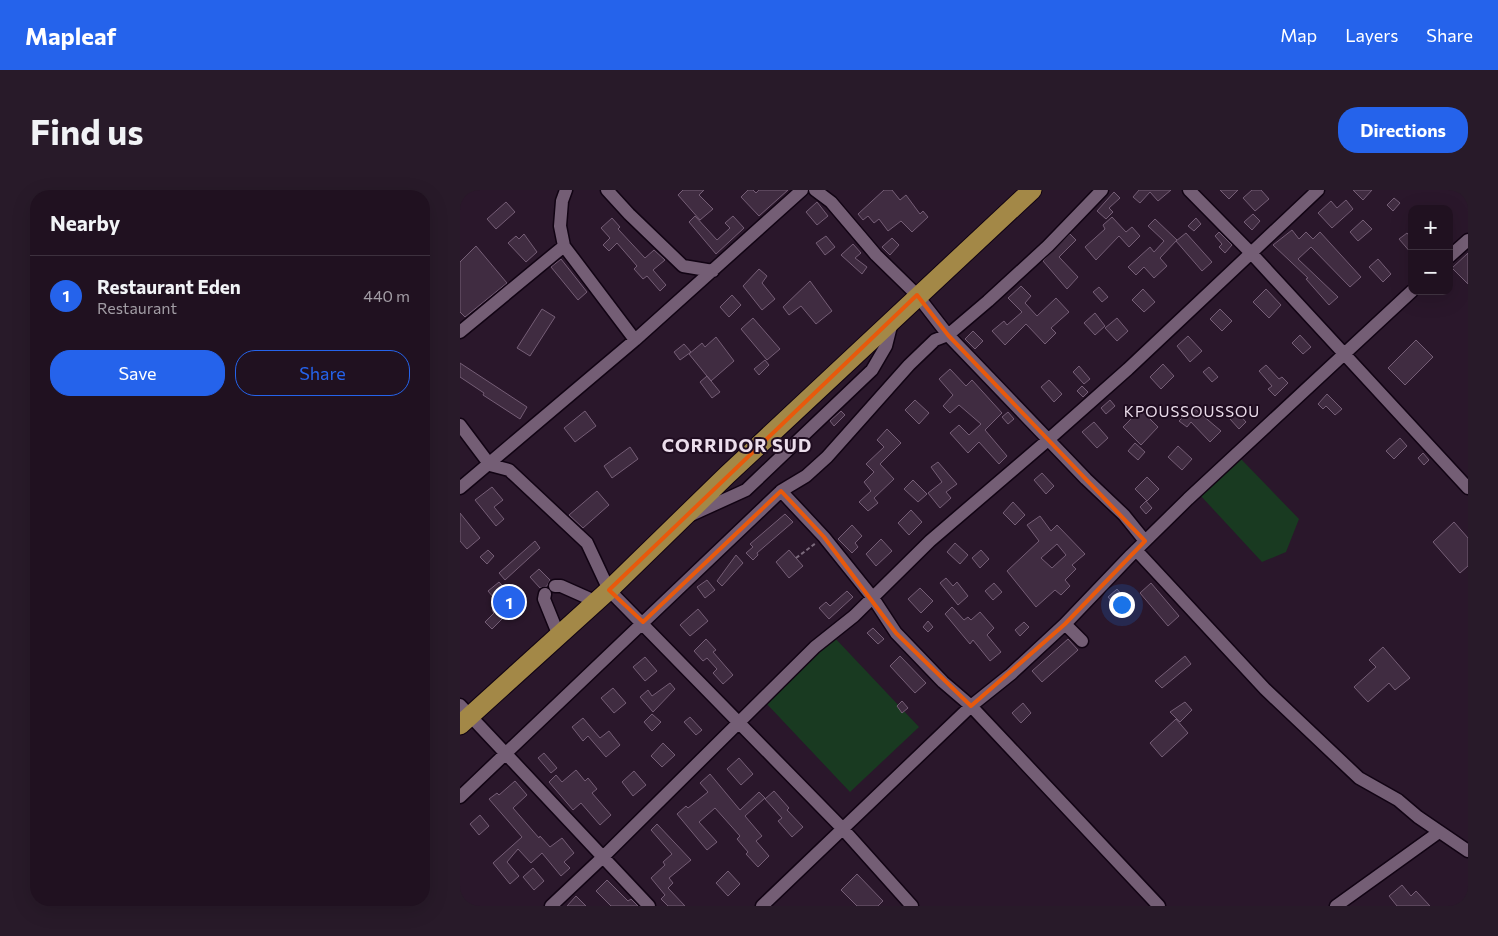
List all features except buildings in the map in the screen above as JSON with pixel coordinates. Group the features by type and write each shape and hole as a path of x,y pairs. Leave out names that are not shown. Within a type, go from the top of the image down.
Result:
{"highway":[{"path":"463,715 559,636 603,596 917,295 1032,190"}],"street":[{"path":"566,190 562,201 560,226 564,246 635,340"},
{"path":"607,190 683,266 713,271"},
{"path":"460,488 490,465 635,340 802,190"},
{"path":"815,190 830,202 876,255 917,295 948,335 1086,479 1124,515 1145,540"},
{"path":"460,797 505,752 781,491 806,476 827,457 909,365 935,340 948,335 1048,246 1102,190"},
{"path":"1189,190 1252,254 1468,488"},
{"path":"551,906 815,647 873,598 930,541 1049,439 1252,254 1318,190"},
{"path":"1453,253 1468,240"},
{"path":"460,332 564,246"},
{"path":"762,906 971,706 1011,674 1066,624 1145,540 1408,295"},
{"path":"460,425 490,465 509,470 587,543 603,596"},
{"path":"781,491 824,538 873,598 896,633 943,682 971,706 1159,906"},
{"path":"1136,550 1265,689 1359,778 1398,800 1418,817 1468,850"},
{"path":"559,636 544,599 550,590 561,586 603,596 643,622 843,829 902,903"},
{"path":"1066,624 1082,640"},
{"path":"463,715 505,752 649,906"},
{"path":"1336,906 1439,832"}],"path":[{"path":"796,558 824,538"}],"highlighted area":[{"path":"917,295 948,335 1145,541 1065,624 971,706 896,633 824,537 781,491 643,622 609,590"}],"green space":[{"path":"1240,458 1299,519 1286,552 1262,562 1200,495"},
{"path":"834,637 919,727 850,792 765,702"}],"place":[{"name":"Restaurant Eden","path":"509,602"}],"district":[{"name":"KPOUSSOUSSOU","path":"1192,412"},
{"name":"CORRIDOR SUD","path":"737,446"}]}
